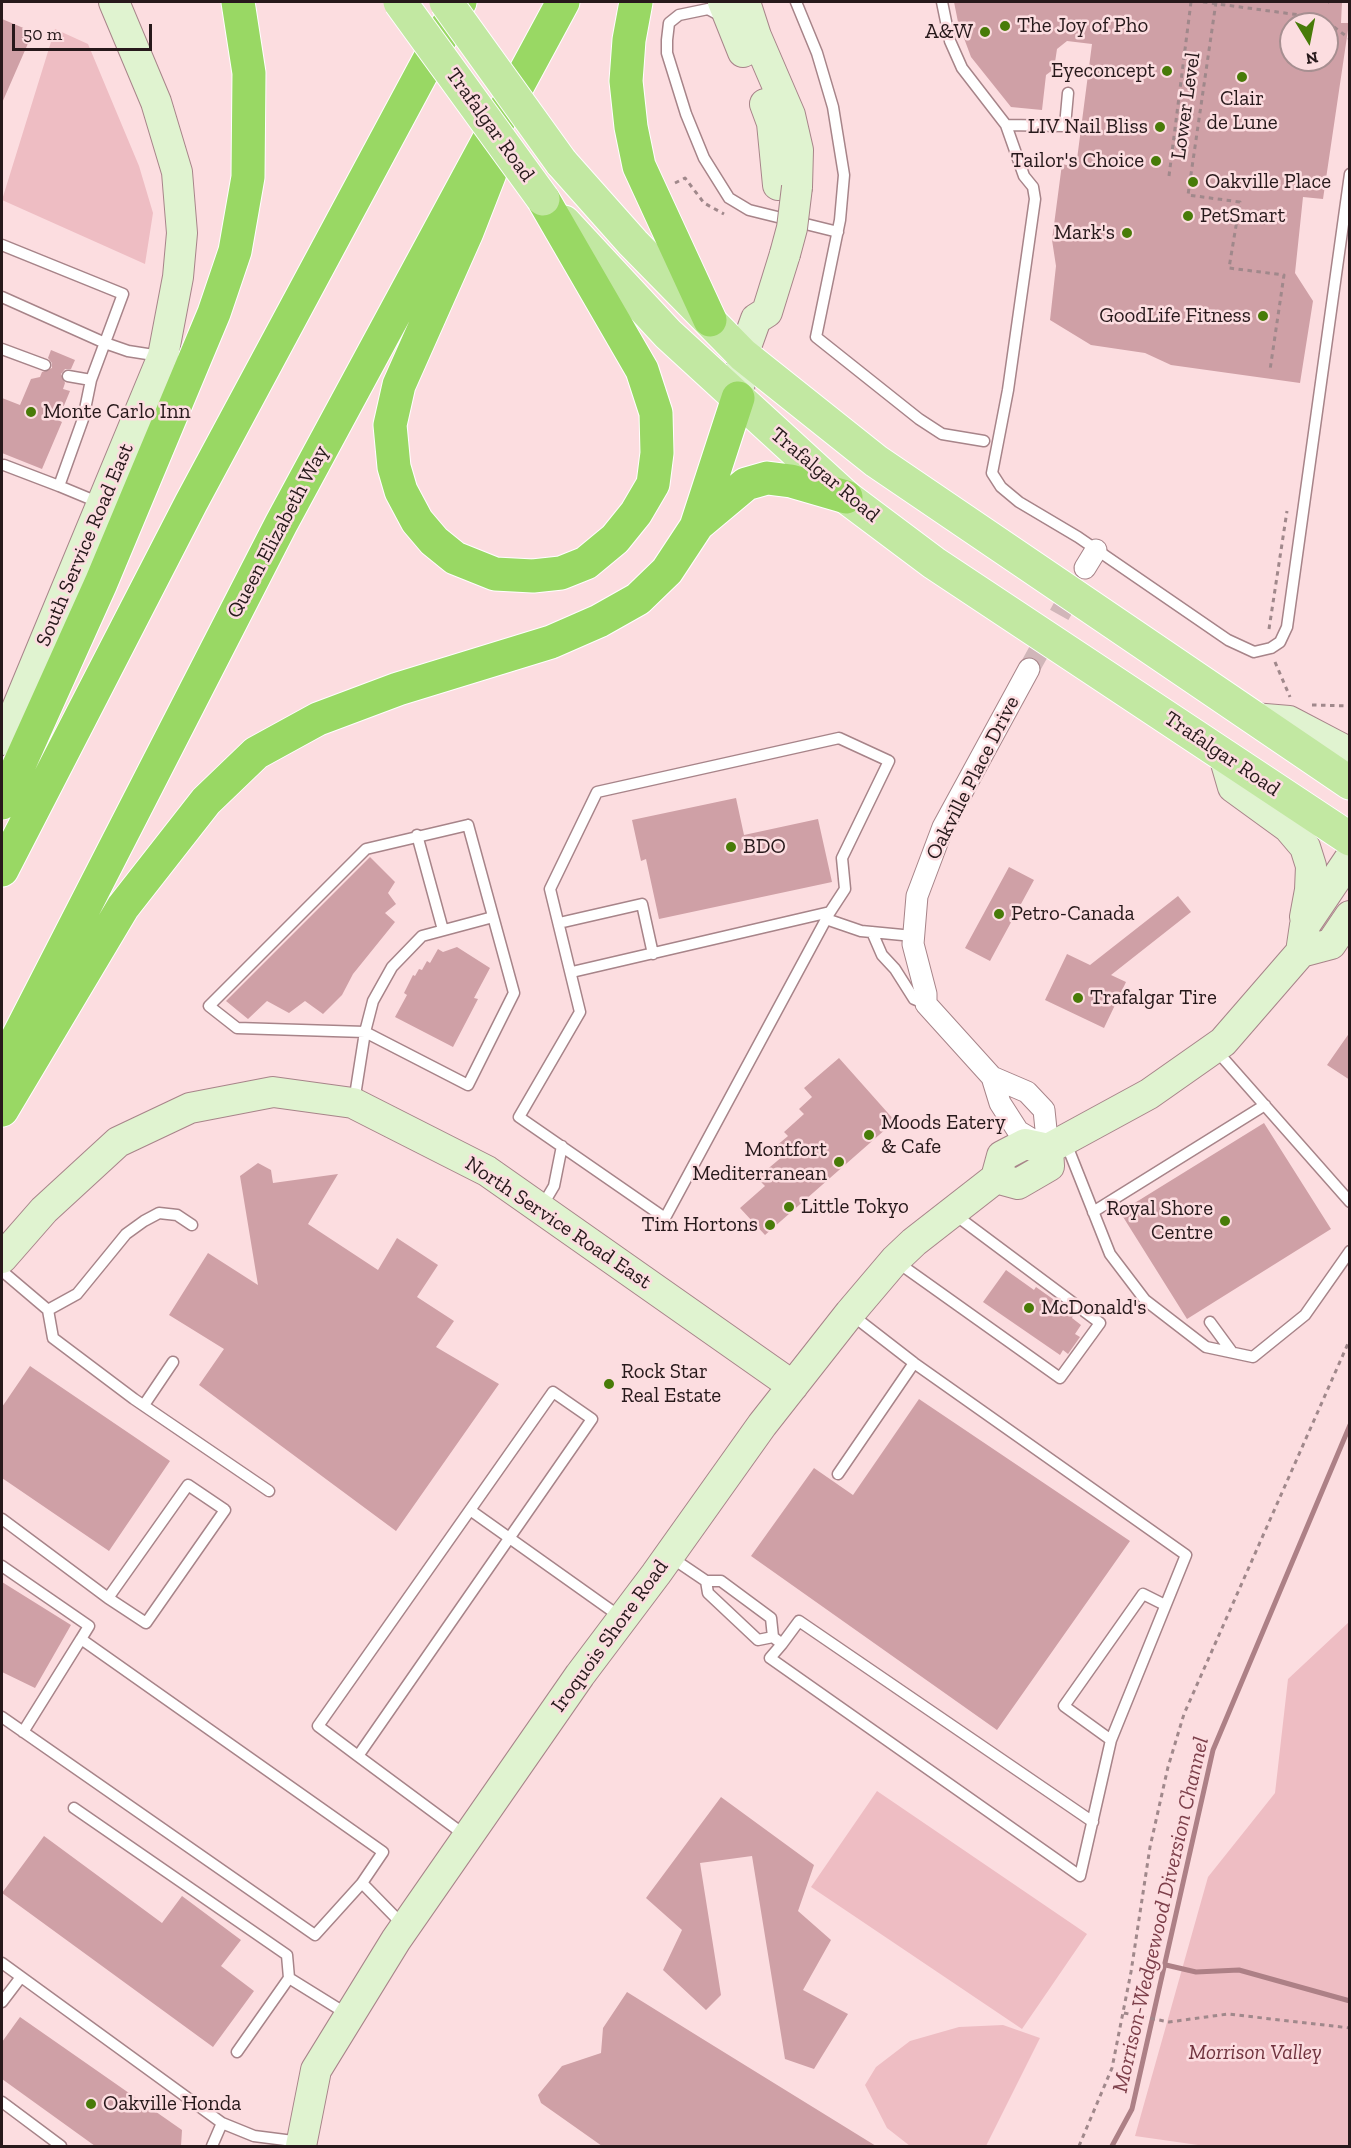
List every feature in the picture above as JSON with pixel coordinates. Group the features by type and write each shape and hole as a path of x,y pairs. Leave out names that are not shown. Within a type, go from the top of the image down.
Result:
{"highway":[{"path":"2,802 101,583 214,313 235,251 248,177 249,73 238,2"},
{"path":"2,870 191,503 460,2"},
{"name":"Queen Elizabeth Way","path":"2,1068 281,524 563,2"},
{"path":"636,2 629,40 626,81 631,128 639,166 710,320"},
{"path":"542,40 467,232 399,385 390,425 394,467 401,491 417,521 434,541 455,558 495,574 533,576 561,573 586,563 615,539 636,513 653,484 657,453 656,413 642,370 543,199"},
{"path":"696,527 738,398"},
{"path":"2,1110 123,907 206,801 256,753 318,719 398,689 551,642 599,621 638,599 659,578 696,527 746,484 767,478 791,481 846,497"}],"main road":[{"name":"Trafalgar Road","path":"400,2 543,199 668,334 846,497 934,563 1350,839"},
{"name":"Trafalgar Road","path":"446,2 561,162 633,243 743,355 904,481 1350,783"}],"street":[{"name":"South Service Road East","path":"2,740 163,356 178,277 182,233 177,172 156,102 114,2"},
{"path":"732,8 772,123 788,186 777,251 752,309 756,319 743,355 738,398"},
{"path":"1085,568 1096,550"},
{"name":"Oakville Place Drive","path":"926,1004 926,993 913,944 917,896 943,827 1029,669"},
{"path":"1253,718 1289,721 1350,753"},
{"path":"1224,756 1233,787 1288,827 1305,847 1311,866 1303,938"},
{"path":"992,1077 1000,1103 1018,1131 1056,1145 1149,1095 1215,1049 1303,938 1350,858"},
{"path":"1303,938 1331,944 1350,916"},
{"path":"926,1004 992,1077 1027,1092 1044,1110 1056,1145"},
{"name":"North Service Road East","path":"2,1258 44,1210 118,1142 190,1108 273,1092 354,1103 487,1171 794,1386"},
{"name":"Iroquois Shore Road","path":"301,2144 316,2070 405,1927 580,1675 669,1556 762,1425 895,1260 951,1212 996,1178 1018,1184 1049,1166 1056,1145"}],"lane":[{"path":"796,2 817,53 833,107 844,175 838,232 816,337 919,419 942,434 984,441"},
{"path":"942,2 950,41 962,68 1006,125 1024,176 1033,187 1035,199 1028,263 992,473 1001,487 1019,502 1096,550 1237,644 1254,652 1271,648 1284,636 1350,174"},
{"path":"732,8 708,9 679,15 669,23 667,53 686,114 704,158 729,198 749,210 838,232"},
{"path":"1006,125 1065,126 1068,93"},
{"path":"2,245 123,294 91,380 83,418 59,486"},
{"path":"2,297 105,343 128,351 163,356"},
{"path":"2,349 45,365"},
{"path":"68,376 91,380"},
{"path":"4,465 102,504"},
{"path":"839,738 888,761 842,858 845,889 828,916 665,1218 519,1117 580,1012 559,923 550,889 597,792 839,738"},
{"path":"468,825 494,917 514,993 468,1085 365,1032 237,1028 209,1006 366,849 468,825"},
{"path":"417,836 443,930"},
{"path":"559,923 642,904 652,954"},
{"path":"572,972 828,916 872,932 913,936"},
{"path":"354,1103 365,1032 373,1001 392,967 423,936 494,917"},
{"path":"872,932 882,955 895,969 914,999 926,1004"},
{"path":"1215,1049 1350,1202"},
{"path":"1093,1212 1265,1105"},
{"path":"1056,1145 1093,1212 1110,1254 1145,1300 1206,1347 1253,1357 1305,1315 1350,1251"},
{"path":"540,1208 554,1186 562,1146"},
{"path":"895,1260 1060,1378 1100,1323 951,1212"},
{"path":"48,1310 77,1294 126,1234 144,1221 159,1213 177,1215 192,1225"},
{"path":"2,1270 48,1310 52,1338 269,1491"},
{"path":"850,1313 914,1363 1186,1555 1112,1740 1094,1822 1080,1876 770,1658 778,1640 799,1621 1094,1822"},
{"path":"1210,1322 1232,1352"},
{"path":"144,1405 173,1362"},
{"path":"838,1474 914,1363"},
{"path":"358,1756 592,1419 553,1392 318,1726 358,1756 468,1838"},
{"path":"2,1519 108,1598 146,1623 225,1510 188,1485 108,1598"},
{"path":"470,1510 622,1618"},
{"path":"669,1556 706,1581 721,1581 771,1618 778,1640"},
{"path":"2,1566 89,1626 23,1732"},
{"path":"706,1581 708,1593 758,1640 778,1640"},
{"path":"1112,1740 1064,1706 1143,1594 1166,1605"},
{"path":"2,1718 315,1935 362,1883 382,1852 81,1640"},
{"path":"74,1808 287,1955 289,1978 237,2052"},
{"path":"362,1883 405,1927"},
{"path":"2,1964 222,2123 254,2136 301,2144"},
{"path":"2,2002 21,1977"},
{"path":"289,1978 350,2016"},
{"path":"2,2102 61,2146"},
{"path":"212,2146 222,2123"}],"path":[{"path":"1169,176 1191,2"},
{"path":"1203,2 1322,18 1350,39"},
{"name":"Lower Level","path":"1216,2 1188,195 1240,202 1229,268 1284,275 1270,370"},
{"path":"668,186 685,178 704,203"},
{"path":"1078,2146 1112,2068 1124,2013 1150,1846 1168,1767 1184,1714 1350,1339"},
{"path":"1124,2013 1169,2022 1228,2014 1350,2028"}],"green space":[{"path":"55,29 88,44 139,166 153,213 145,264 2,200"},
{"name":"Morrison Valley","path":"1349,1622 1349,2146 1205,2146 1135,2136 1208,1877 1275,1793 1288,1679"},
{"path":"877,1791 1087,1934 1022,2029 811,1887"},
{"path":"1003,2025 1040,2038 986,2146 910,2146 887,2128 865,2085 876,2067 910,2041 959,2027"}],"building":[{"name":"Oakville Place","path":"954,2 1342,2 1341,23 1349,23 1323,199 1303,197 1295,273 1313,301 1300,383 1171,365 1145,353 1091,345 1050,320 1056,266 1052,240 1062,164 1076,167 1092,44 1067,41 1057,49 1054,69 1046,75 1042,110 1011,107 971,57 958,22"},
{"path":"2,19 33,32 2,103"},
{"name":"Monte Carlo Inn","path":"51,350 75,360 71,369 65,369 61,374 65,383 63,389 70,391 58,420 62,422 42,469 2,453 2,398 20,405 31,379 40,377 42,372 52,368 52,363 48,358"},
{"name":"BDO","path":"736,798 744,835 818,819 832,882 659,919 646,859 641,861 632,820"},
{"path":"370,857 395,882 388,893 396,904 385,913 395,922 353,974 342,995 323,1014 305,1001 289,1013 267,1001 248,1019 226,1001"},
{"name":"Petro-Canada","path":"1009,867 1034,880 990,961 965,948"},
{"path":"1178,896 1191,912 1111,975 1126,982 1104,1028 1045,1000 1067,954 1090,965"},
{"path":"457,947 490,968 474,998 478,999 453,1047 395,1017 407,995 404,993 413,975 415,976 419,969 422,970 427,961 430,963 438,949 443,952"},
{"path":"1350,1032 1350,1080 1327,1065"},
{"path":"839,1058 895,1121 765,1235 740,1208 765,1186 757,1178 783,1156 775,1147 788,1136 784,1132 804,1114 799,1109 812,1097 804,1088"},
{"name":"Royal Shore Centre","path":"1264,1123 1331,1229 1187,1319 1120,1212"},
{"path":"258,1163 271,1170 273,1183 338,1174 308,1224 378,1270 397,1238 438,1265 417,1297 454,1321 436,1347 499,1384 396,1531 199,1385 224,1349 169,1315 208,1253 258,1285 240,1176"},
{"name":"McDonald's","path":"1006,1270 1034,1290 1036,1287 1074,1314 1072,1318 1081,1325 1075,1334 1080,1337 1068,1354 1063,1350 1060,1355 983,1302"},
{"path":"30,1366 170,1461 109,1551 2,1478 2,1407"},
{"path":"919,1399 1130,1541 997,1730 751,1556 814,1468 853,1495"},
{"path":"2,1582 71,1625 35,1688 2,1672"},
{"path":"721,1797 814,1865 798,1911 831,1940 803,1990 848,2014 814,2069 785,2059 752,1856 700,1863 721,1995 706,2010 663,1970 682,1930 646,1898"},
{"path":"44,1836 162,1923 182,1896 241,1940 221,1966 254,1991 213,2047 2,1893"},
{"path":"627,1992 876,2146 602,2146 541,2103 538,2095 562,2066 601,2053 603,2028"},
{"name":"Oakville Honda","path":"20,2017 182,2130 181,2146 95,2146 2,2079 2,2042"}],"waterway":[{"name":"Morrison-Wedgewood Diversion Channel","path":"1112,2146 1132,2109 1213,1750 1350,1425"},
{"path":"1166,1965 1196,1972 1239,1970 1350,2001"}],"tunnel":[{"path":"1029,669 1077,583"}],"place":[{"name":"The Joy of Pho","path":"1005,26"},
{"name":"A&W","path":"985,32"},
{"name":"Eyeconcept","path":"1167,71"},
{"name":"Clair de Lune","path":"1242,77"},
{"name":"LIV Nail Bliss","path":"1160,127"},
{"name":"Tailor's Choice","path":"1156,161"},
{"name":"Oakville Place","path":"1193,182"},
{"name":"PetSmart","path":"1188,216"},
{"name":"Mark's","path":"1127,233"},
{"name":"GoodLife Fitness","path":"1263,316"},
{"name":"Monte Carlo Inn","path":"31,412"},
{"name":"BDO","path":"731,847"},
{"name":"Petro-Canada","path":"999,914"},
{"name":"Trafalgar Tire","path":"1078,998"},
{"name":"Moods Eatery & Cafe","path":"869,1135"},
{"name":"Montfort Mediterranean","path":"839,1162"},
{"name":"Little Tokyo","path":"789,1207"},
{"name":"Royal Shore Centre","path":"1225,1221"},
{"name":"Tim Hortons","path":"770,1225"},
{"name":"McDonald's","path":"1029,1308"},
{"name":"Rock Star Real Estate","path":"609,1384"},
{"name":"Oakville Honda","path":"91,2104"}]}
